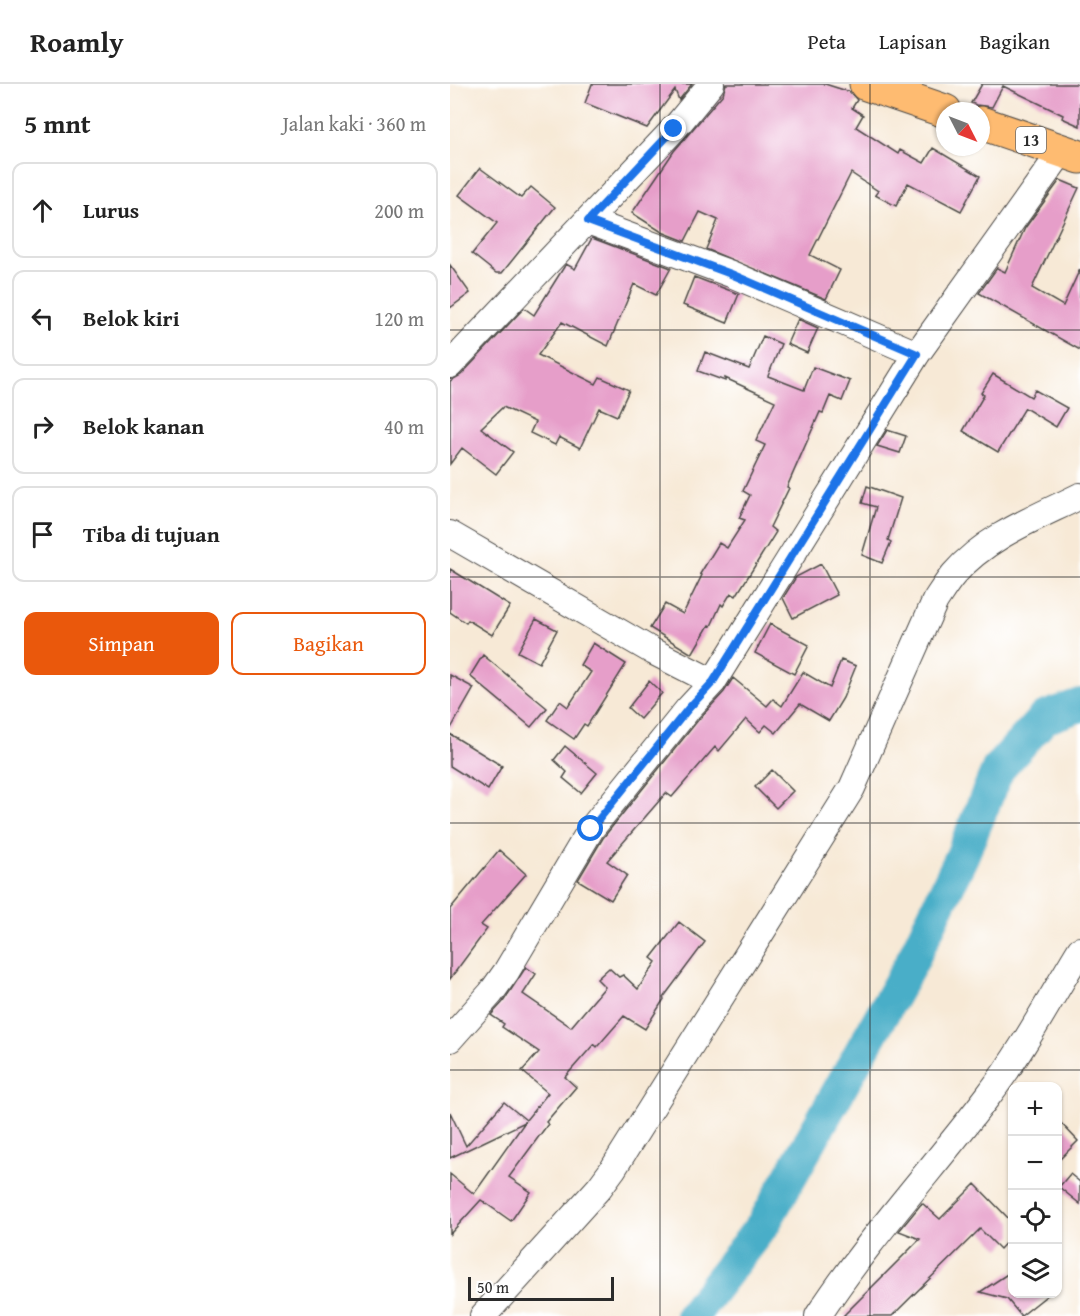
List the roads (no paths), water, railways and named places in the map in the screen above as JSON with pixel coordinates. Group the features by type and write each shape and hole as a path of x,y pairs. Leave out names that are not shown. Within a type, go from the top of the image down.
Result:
{"highway":[{"path":"866,84 936,108"},
{"name":"13","path":"990,126 1071,154"}],"street":[{"path":"451,359 588,221 674,129 711,84"},
{"path":"450,1040 506,972 591,829 713,682 917,354 1071,154"},
{"path":"588,221 731,274 917,354"},
{"path":"483,1316 606,1178 723,995 852,788 941,592 962,567 1001,535 1080,496"},
{"path":"450,534 623,635 713,682"},
{"path":"818,1316 857,1260 990,1094 1016,1056 1080,950"}],"waterway":[{"path":"692,1316 764,1223 911,963 962,856 998,769 1044,718 1080,705"}]}
